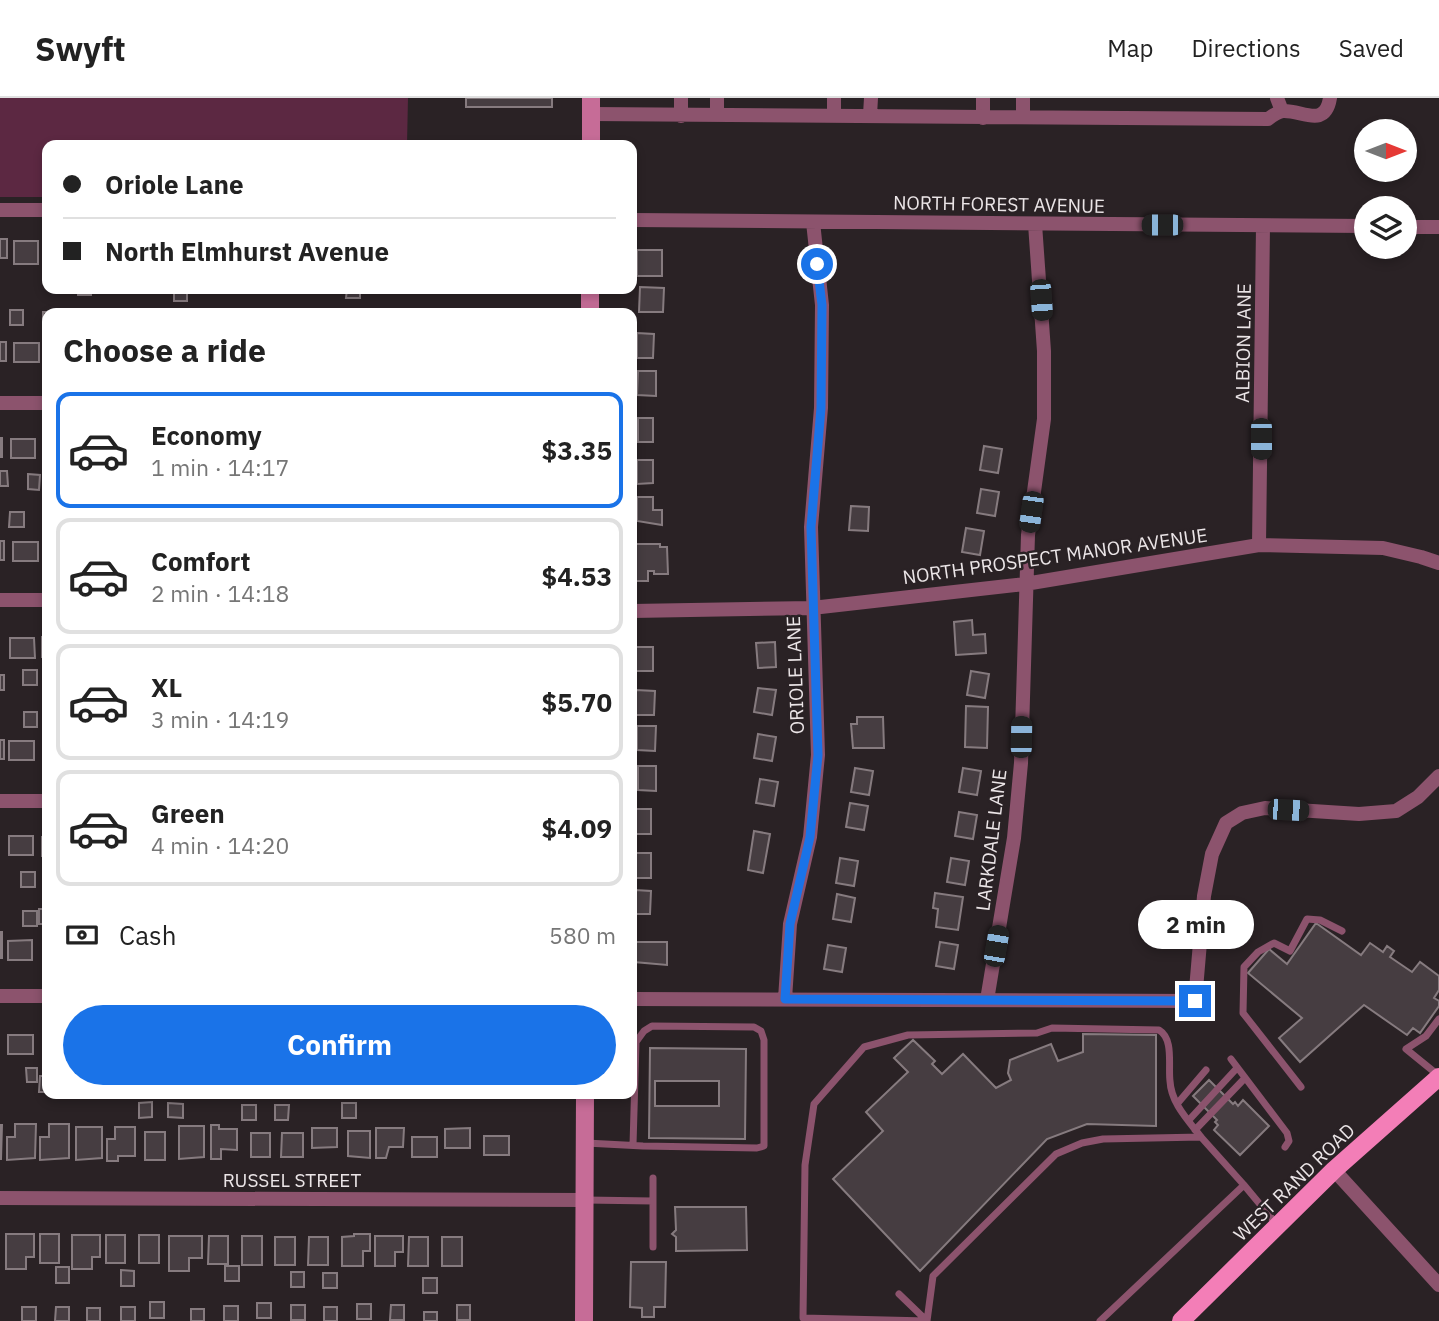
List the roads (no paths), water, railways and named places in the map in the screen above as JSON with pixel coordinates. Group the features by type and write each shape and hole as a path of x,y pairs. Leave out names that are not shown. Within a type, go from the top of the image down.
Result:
{"main road":[{"path":"591,106 591,140"},
{"name":"WEST RAND ROAD","path":"1181,1321 1334,1170 1439,1076"},
{"path":"584,1321 585,1099"}],"street":[{"path":"681,98 681,116"},
{"path":"717,98 717,115"},
{"path":"834,98 834,114"},
{"path":"870,115 871,98"},
{"path":"983,98 983,118"},
{"path":"1023,98 1023,116"},
{"path":"591,106 681,116 834,114 983,118 1023,116 1268,119 1279,105 1310,117 1318,115 1328,107 1330,98"},
{"path":"0,210 42,210"},
{"name":"NORTH FOREST AVENUE","path":"637,220 1354,226"},
{"name":"ORIOLE LANE","path":"785,999 790,924 810,837 818,755 811,608 811,527 821,408 822,305 813,222"},
{"name":"LARKDALE LANE","path":"987,1000 1014,838 1021,763 1028,535 1044,419 1044,351 1035,224"},
{"name":"ALBION LANE","path":"1259,545 1264,226"},
{"path":"1417,227 1439,227"},
{"path":"0,402 42,403"},
{"name":"NORTH PROSPECT MANOR AVENUE","path":"637,611 811,608 1025,584 1259,545 1383,548 1439,564"},
{"path":"0,600 42,600"},
{"path":"637,999 1195,1001 1204,896 1212,854 1226,822 1242,813 1265,808 1359,814 1396,811 1418,797 1439,776"},
{"path":"0,802 42,801"},
{"path":"0,996 42,996"},
{"path":"1334,1170 1439,1285"},
{"name":"RUSSEL STREET","path":"0,1198 585,1200"}],"lane":[{"path":"1301,1087 1243,1013 1244,967 1258,952 1274,943 1290,951 1307,919 1320,920 1342,931"},
{"path":"1439,1018 1426,1036 1406,1049 1439,1076"},
{"path":"585,1143 757,1148 764,1146 764,1040 761,1031 754,1027 652,1026 643,1031 637,1040"},
{"path":"927,1321 803,1318 805,1165 814,1104 864,1047 908,1035 1037,1033 1052,1028 1151,1029 1165,1034 1168,1042 1170,1084 1177,1104 1195,1130 1278,1226"},
{"path":"1231,1059 1287,1133 1289,1141 1285,1147"},
{"path":"1189,1121 1237,1068"},
{"path":"1177,1104 1206,1070"},
{"path":"1195,1130 1245,1078"},
{"path":"633,1145 634,1099"},
{"path":"927,1321 933,1276 1056,1154 1082,1143 1103,1139 1201,1137"},
{"path":"653,1178 653,1247"},
{"path":"1100,1321 1244,1185"},
{"path":"585,1200 653,1201"},
{"path":"899,1294 927,1321"}]}
